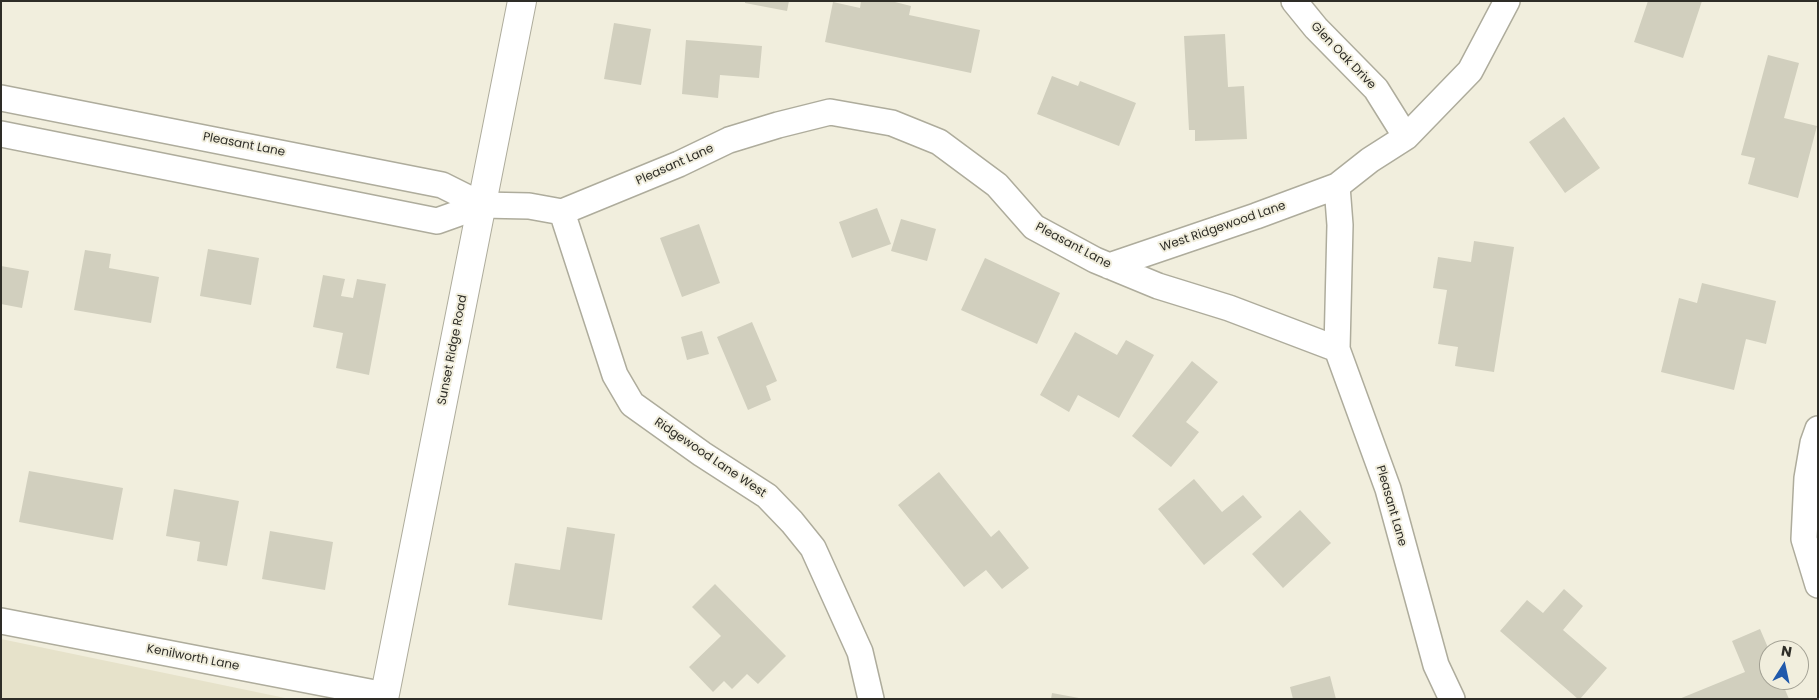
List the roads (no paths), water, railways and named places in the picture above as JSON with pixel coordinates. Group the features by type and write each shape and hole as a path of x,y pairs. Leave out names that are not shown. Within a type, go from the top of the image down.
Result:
{"street":[{"name":"Sunset Ridge Road","path":"385,697 522,1"},
{"name":"Glen Oak Drive","path":"1294,1 1316,28 1376,89 1406,137"},
{"name":"West Ridgewood Lane","path":"1110,266 1337,186 1370,160 1406,137 1470,71 1507,1"},
{"name":"Pleasant Lane","path":"1,98 442,186 482,205"},
{"name":"Pleasant Lane","path":"1,134 437,221 482,205 529,206 562,212 679,164 729,140 830,112 892,123 939,142 997,186 1034,226 1110,266 1158,286 1230,308 1337,349 1388,489 1436,665 1452,699"},
{"path":"229,179 236,144"},
{"path":"332,200 339,164"},
{"path":"1337,186 1340,225 1337,349"},
{"name":"Ridgewood Lane West","path":"562,212 615,375 632,404 702,454 767,496 792,522 813,548 860,652 871,699"},
{"path":"1818,429 1813,444 1807,478 1804,539 1818,585"},
{"name":"Kenilworth Lane","path":"1,621 385,697"}]}
